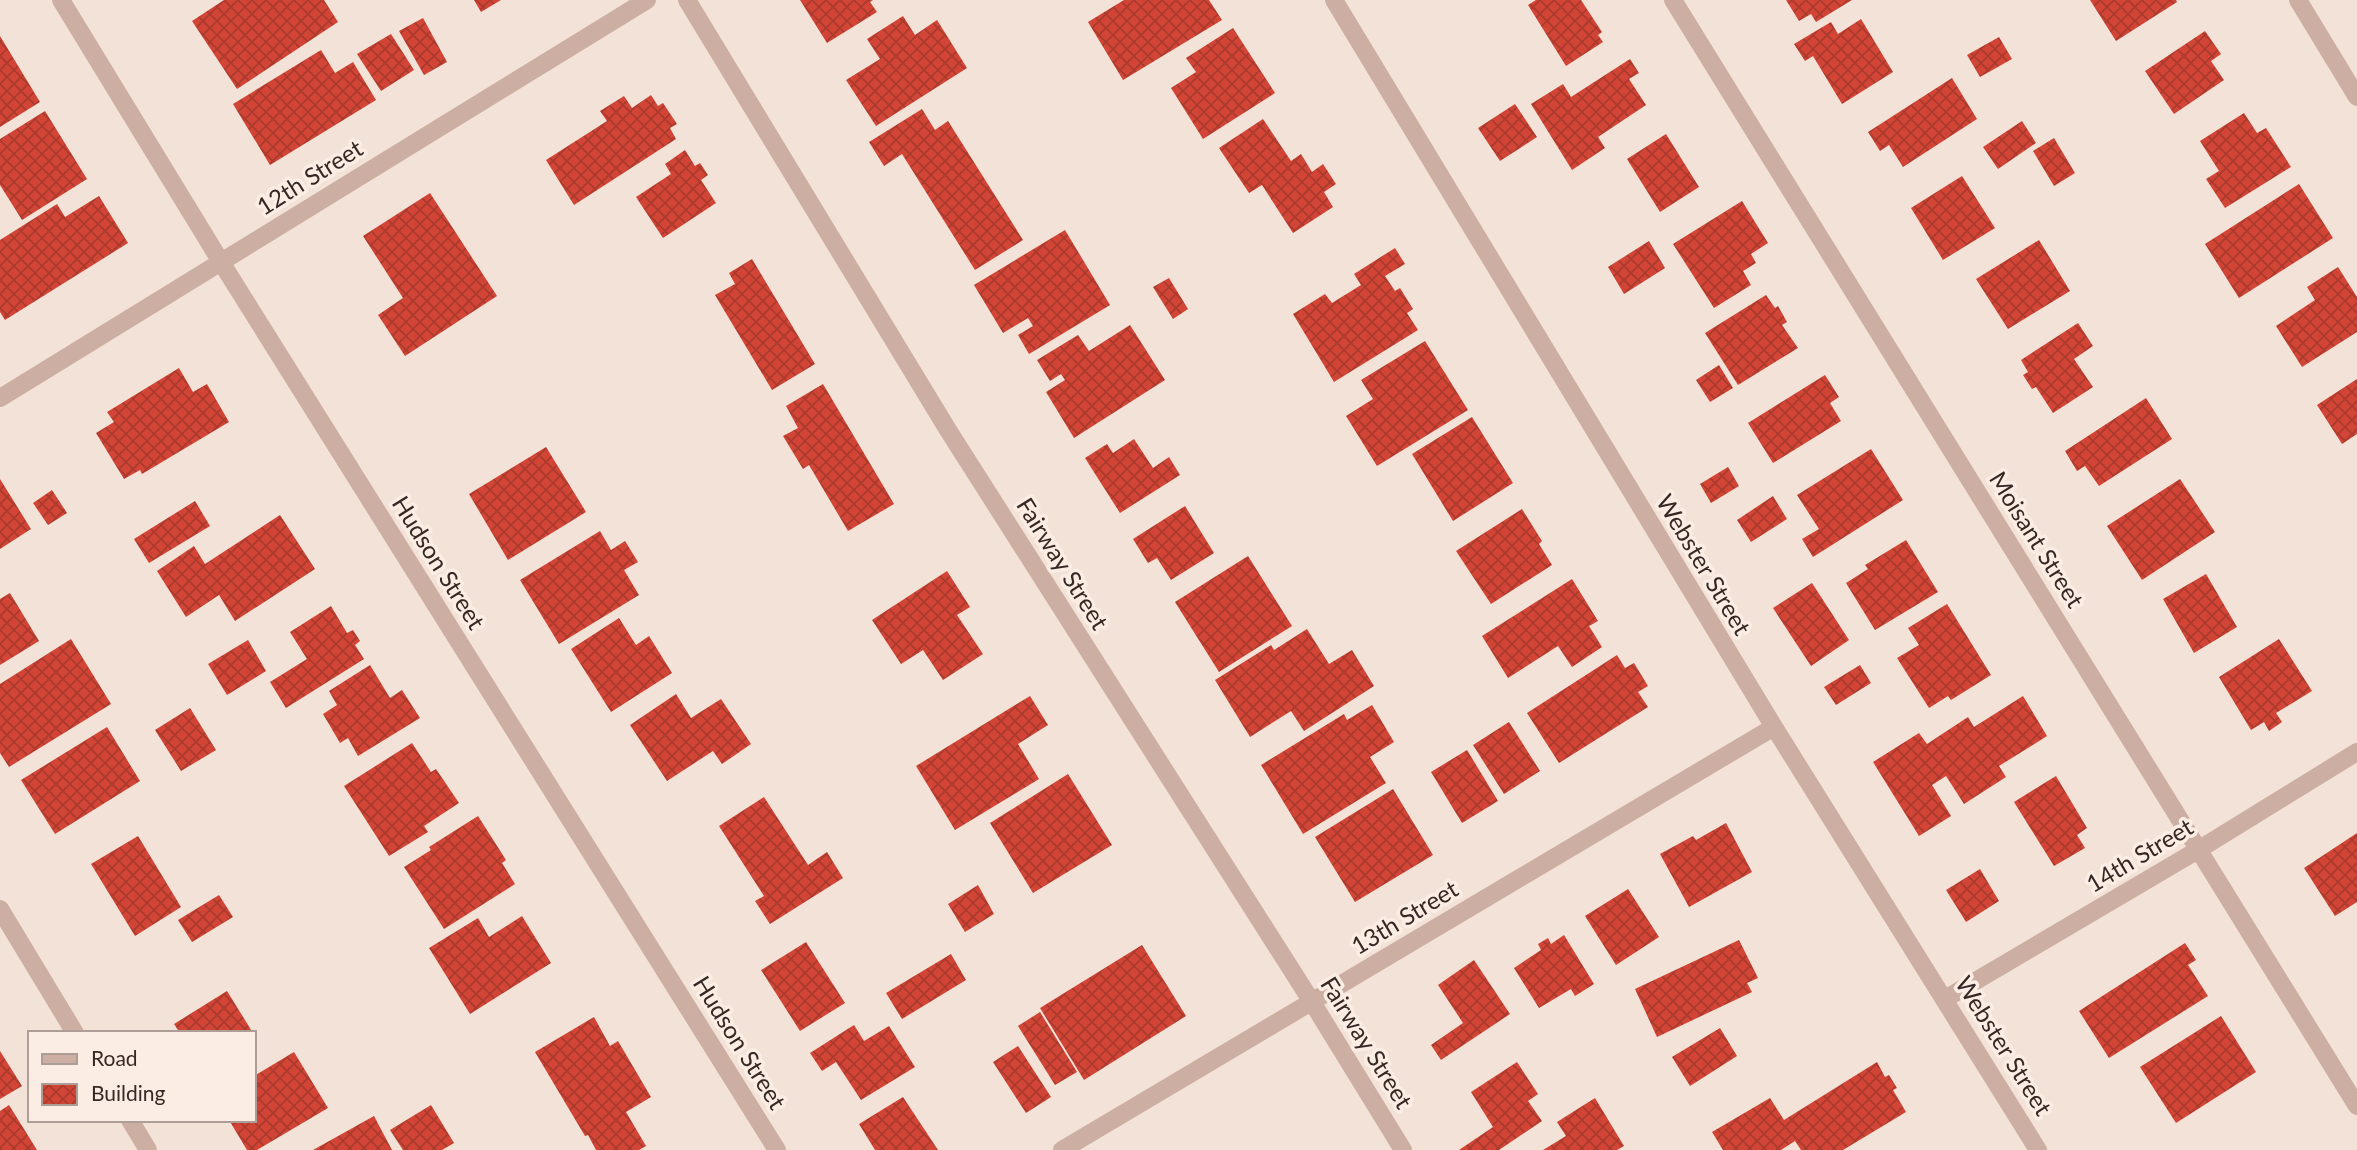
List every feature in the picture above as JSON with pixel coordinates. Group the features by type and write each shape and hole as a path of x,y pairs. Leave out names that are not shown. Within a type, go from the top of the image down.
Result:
{"street":[{"name":"Hudson Street","path":"61,0 221,262 777,1150"},
{"name":"12th Street","path":"0,398 647,0"},
{"name":"Fairway Street","path":"687,0 948,430 1312,1002 1403,1150"},
{"name":"Webster Street","path":"1334,0 1774,727 2038,1150"},
{"name":"Moisant Street","path":"1673,0 2357,1106"},
{"path":"2301,1 2357,97"},
{"name":"13th Street","path":"1062,1150 1774,727"},
{"name":"14th Street","path":"1945,999 2198,850 2357,752"},
{"path":"0,909 74,1031"},
{"path":"131,1122 148,1150"}],"building":[{"path":"224,0 324,0 338,22 237,89 192,21"},
{"path":"474,0 501,0 481,12"},
{"path":"800,0 873,0 870,2 877,12 827,43"},
{"path":"1124,0 1209,0 1222,20 1123,80 1088,22"},
{"path":"1536,0 1581,0 1602,32 1598,35 1603,42 1566,66 1528,5"},
{"path":"1786,0 1852,0 1816,22 1811,14 1799,21"},
{"path":"2090,0 2176,0 2177,2 2116,41"},
{"path":"903,16 915,35 937,20 967,68 876,126 846,80 880,59 867,39"},
{"path":"423,18 447,62 424,75 399,31"},
{"path":"1861,19 1893,72 1842,104 1813,56 1805,61 1794,44 1831,22 1838,34"},
{"path":"1233,28 1275,93 1203,139 1171,88 1196,72 1186,58"},
{"path":"2205,31 2221,54 2211,61 2224,80 2174,114 2145,71"},
{"path":"391,34 414,70 381,91 357,54"},
{"path":"0,36 40,102 0,127"},
{"path":"1999,37 2012,59 1980,77 1967,55"},
{"path":"321,50 335,73 353,62 376,100 270,165 233,104"},
{"path":"1630,59 1639,73 1629,79 1646,105 1598,137 1605,148 1572,170 1531,104 1563,84 1571,97"},
{"path":"1952,78 1977,119 1903,167 1889,145 1880,151 1868,132"},
{"path":"651,95 658,106 663,103 677,124 670,128 676,139 574,205 546,160 607,121 600,111 624,96 632,108"},
{"path":"1515,104 1537,137 1500,161 1478,128"},
{"path":"922,109 935,130 948,121 1023,240 975,270 902,154 884,166 869,142"},
{"path":"45,111 87,179 22,220 0,185 0,139"},
{"path":"2244,113 2257,133 2266,128 2291,167 2225,208 2206,179 2219,171 2200,141"},
{"path":"1263,119 1291,161 1301,154 1312,172 1323,164 1336,184 1324,192 1333,207 1293,233 1262,185 1249,193 1219,148"},
{"path":"2022,121 2036,143 1998,169 1983,147"},
{"path":"1666,134 1699,187 1660,212 1627,159"},
{"path":"2054,138 2075,173 2054,186 2033,151"},
{"path":"685,150 695,166 700,163 708,175 701,180 716,203 663,238 636,197 671,174 665,164"},
{"path":"1962,176 1995,228 1943,260 1911,208"},
{"path":"2299,184 2333,238 2239,298 2205,244"},
{"path":"430,193 497,296 405,356 378,315 403,298 363,236"},
{"path":"99,196 128,243 5,320 0,312 0,240 57,204 65,217"},
{"path":"1742,201 1768,243 1751,254 1756,263 1743,271 1751,285 1714,308 1673,244"},
{"path":"1065,230 1110,305 1029,354 1018,335 1033,326 1028,318 1003,333 974,285"},
{"path":"2039,240 2070,291 2008,329 1976,279"},
{"path":"1649,241 1665,268 1624,294 1608,267"},
{"path":"1395,248 1405,264 1385,276 1395,291 1400,288 1413,309 1407,313 1418,330 1334,382 1293,314 1325,294 1332,303 1361,285 1354,274"},
{"path":"752,259 815,364 772,390 715,295 735,284 729,273"},
{"path":"2338,267 2357,297 2357,332 2302,367 2276,326 2315,300 2307,287"},
{"path":"1169,278 1188,309 1173,319 1153,287"},
{"path":"1766,295 1775,308 1778,306 1787,322 1782,325 1798,348 1738,385 1705,333"},
{"path":"2078,323 2093,346 2074,359 2093,387 2053,413 2036,387 2032,389 2023,375 2028,372 2021,360"},
{"path":"1130,325 1165,380 1074,438 1046,392 1065,380 1061,374 1050,381 1037,360 1078,335 1089,351"},
{"path":"1425,341 1468,410 1377,466 1346,416 1373,399 1361,380"},
{"path":"1719,365 1733,388 1710,402 1696,380"},
{"path":"179,368 193,392 207,384 229,422 142,474 140,470 124,479 96,433 114,422 107,412"},
{"path":"1825,375 1839,397 1830,403 1841,421 1773,463 1748,423"},
{"path":"2357,379 2357,434 2342,444 2317,405"},
{"path":"823,384 894,504 848,531 809,465 803,469 783,436 798,428 786,406"},
{"path":"2146,398 2172,439 2099,486 2085,466 2077,471 2065,451"},
{"path":"1472,417 1513,483 1453,521 1412,454"},
{"path":"1134,439 1153,468 1169,457 1180,475 1120,513 1085,458 1107,444 1113,453"},
{"path":"546,447 586,512 508,560 469,494"},
{"path":"1871,449 1903,500 1813,557 1802,539 1819,529 1797,495"},
{"path":"1728,467 1739,486 1711,503 1700,484"},
{"path":"0,479 31,529 0,549"},
{"path":"2180,479 2215,532 2142,580 2107,526"},
{"path":"52,490 67,513 48,525 33,503"},
{"path":"1773,496 1787,519 1751,542 1737,520"},
{"path":"195,501 210,526 149,563 134,539"},
{"path":"1185,506 1214,553 1171,580 1157,558 1148,563 1133,539"},
{"path":"1522,509 1542,541 1539,544 1552,565 1491,604 1456,551"},
{"path":"280,515 315,569 235,621 219,595 186,617 157,571 194,546 205,564"},
{"path":"600,531 611,550 625,541 638,562 624,570 639,595 559,644 520,580"},
{"path":"1906,540 1938,592 1875,630 1846,583 1868,569 1865,565"},
{"path":"1248,556 1292,626 1219,672 1175,602"},
{"path":"947,571 970,607 957,615 983,654 943,680 923,650 901,664 872,620"},
{"path":"2206,574 2237,627 2194,653 2163,599"},
{"path":"1572,579 1598,621 1589,626 1602,647 1572,667 1558,646 1508,678 1482,636"},
{"path":"1812,583 1849,640 1811,666 1773,608"},
{"path":"10,593 39,641 0,665 0,599"},
{"path":"1947,604 1991,675 1951,700 1948,696 1929,708 1897,658 1919,645 1908,628"},
{"path":"331,606 347,633 353,630 360,641 355,645 364,659 286,708 270,682 307,659 290,632"},
{"path":"619,618 636,645 649,636 672,673 611,712 571,649"},
{"path":"1307,629 1329,664 1352,650 1374,686 1304,731 1291,711 1250,737 1215,680 1271,645 1274,650"},
{"path":"71,639 111,704 9,767 0,753 0,684"},
{"path":"2279,639 2312,691 2276,713 2282,722 2269,731 2264,722 2251,730 2219,677"},
{"path":"248,640 266,671 227,695 208,664"},
{"path":"1617,655 1625,668 1634,663 1648,686 1638,692 1648,707 1559,763 1527,713"},
{"path":"370,665 390,698 402,690 420,718 358,756 348,738 340,743 323,714 337,705 329,691"},
{"path":"1860,665 1871,683 1836,705 1824,687"},
{"path":"676,694 691,718 721,699 751,744 722,764 713,751 667,781 630,725"},
{"path":"1030,696 1048,725 1018,744 1039,779 955,830 916,766"},
{"path":"2023,696 2047,736 1999,766 2006,777 1964,804 1946,776 1932,785 1951,816 1919,836 1873,762 1919,733 1927,744 1968,717 1974,727"},
{"path":"1372,705 1394,742 1370,757 1386,783 1303,834 1261,765 1344,714 1347,720"},
{"path":"190,708 216,750 181,771 155,730"},
{"path":"1509,722 1540,771 1504,794 1473,745"},
{"path":"107,727 140,781 55,834 21,780"},
{"path":"412,743 431,772 436,769 459,803 424,826 428,832 389,856 344,786"},
{"path":"1467,750 1498,801 1462,823 1431,772"},
{"path":"1068,774 1112,845 1033,893 990,823"},
{"path":"2056,776 2087,828 2077,835 2085,848 2054,866 2014,802"},
{"path":"1393,789 1433,855 1355,902 1315,837"},
{"path":"764,797 808,865 827,852 843,878 770,924 755,901 764,896 719,826"},
{"path":"478,816 506,860 502,863 515,884 444,929 404,867 431,850 429,847"},
{"path":"1726,823 1752,872 1689,907 1660,854 1693,836 1696,840"},
{"path":"2357,833 2357,902 2335,916 2304,868"},
{"path":"138,836 181,907 135,936 91,864"},
{"path":"1980,869 1999,901 1966,922 1946,890"},
{"path":"978,885 994,914 965,932 948,904"},
{"path":"1628,889 1659,937 1616,965 1585,916"},
{"path":"219,895 233,917 192,942 178,920"},
{"path":"522,916 551,963 470,1014 429,948 478,918 489,937"},
{"path":"1564,935 1594,984 1575,996 1571,989 1539,1008 1514,968 1541,950 1538,944 1548,938 1551,944"},
{"path":"1739,940 1758,978 1747,983 1752,992 1657,1037 1635,989"},
{"path":"806,942 845,1003 800,1031 761,970"},
{"path":"2185,943 2196,960 2188,965 2208,996 2109,1058 2079,1011"},
{"path":"1142,945 1186,1016 1084,1080 1040,1008"},
{"path":"951,954 966,980 902,1019 886,993"},
{"path":"1474,960 1510,1014 1441,1060 1431,1045 1463,1023 1438,985"},
{"path":"227,991 252,1031 179,1031 174,1024"},
{"path":"1040,1012 1077,1072 1055,1085 1018,1026"},
{"path":"2221,1016 2256,1072 2176,1123 2140,1067"},
{"path":"594,1017 610,1046 618,1041 651,1097 626,1112 646,1146 639,1150 596,1150 535,1052"},
{"path":"854,1025 864,1041 889,1026 915,1067 861,1100 836,1062 822,1071 810,1053"},
{"path":"1720,1028 1737,1056 1690,1086 1672,1057"},
{"path":"1018,1046 1051,1097 1026,1113 993,1062"},
{"path":"0,1051 22,1086 0,1099"},
{"path":"294,1052 328,1108 257,1150 247,1150 230,1122 256,1122 256,1075"},
{"path":"1517,1062 1538,1094 1528,1101 1542,1121 1499,1150 1459,1150 1493,1127 1471,1092"},
{"path":"1877,1062 1885,1077 1889,1075 1897,1088 1893,1090 1906,1112 1843,1150 1801,1150 1795,1141 1781,1150 1723,1150 1712,1132 1770,1098 1784,1120"},
{"path":"903,1097 938,1150 875,1150 859,1124"},
{"path":"1595,1098 1624,1146 1617,1150 1543,1150 1566,1136 1557,1122"},
{"path":"9,1105 37,1150 0,1150 0,1111"},
{"path":"431,1105 454,1143 442,1150 403,1150 390,1130"},
{"path":"374,1116 392,1150 313,1150"}]}
